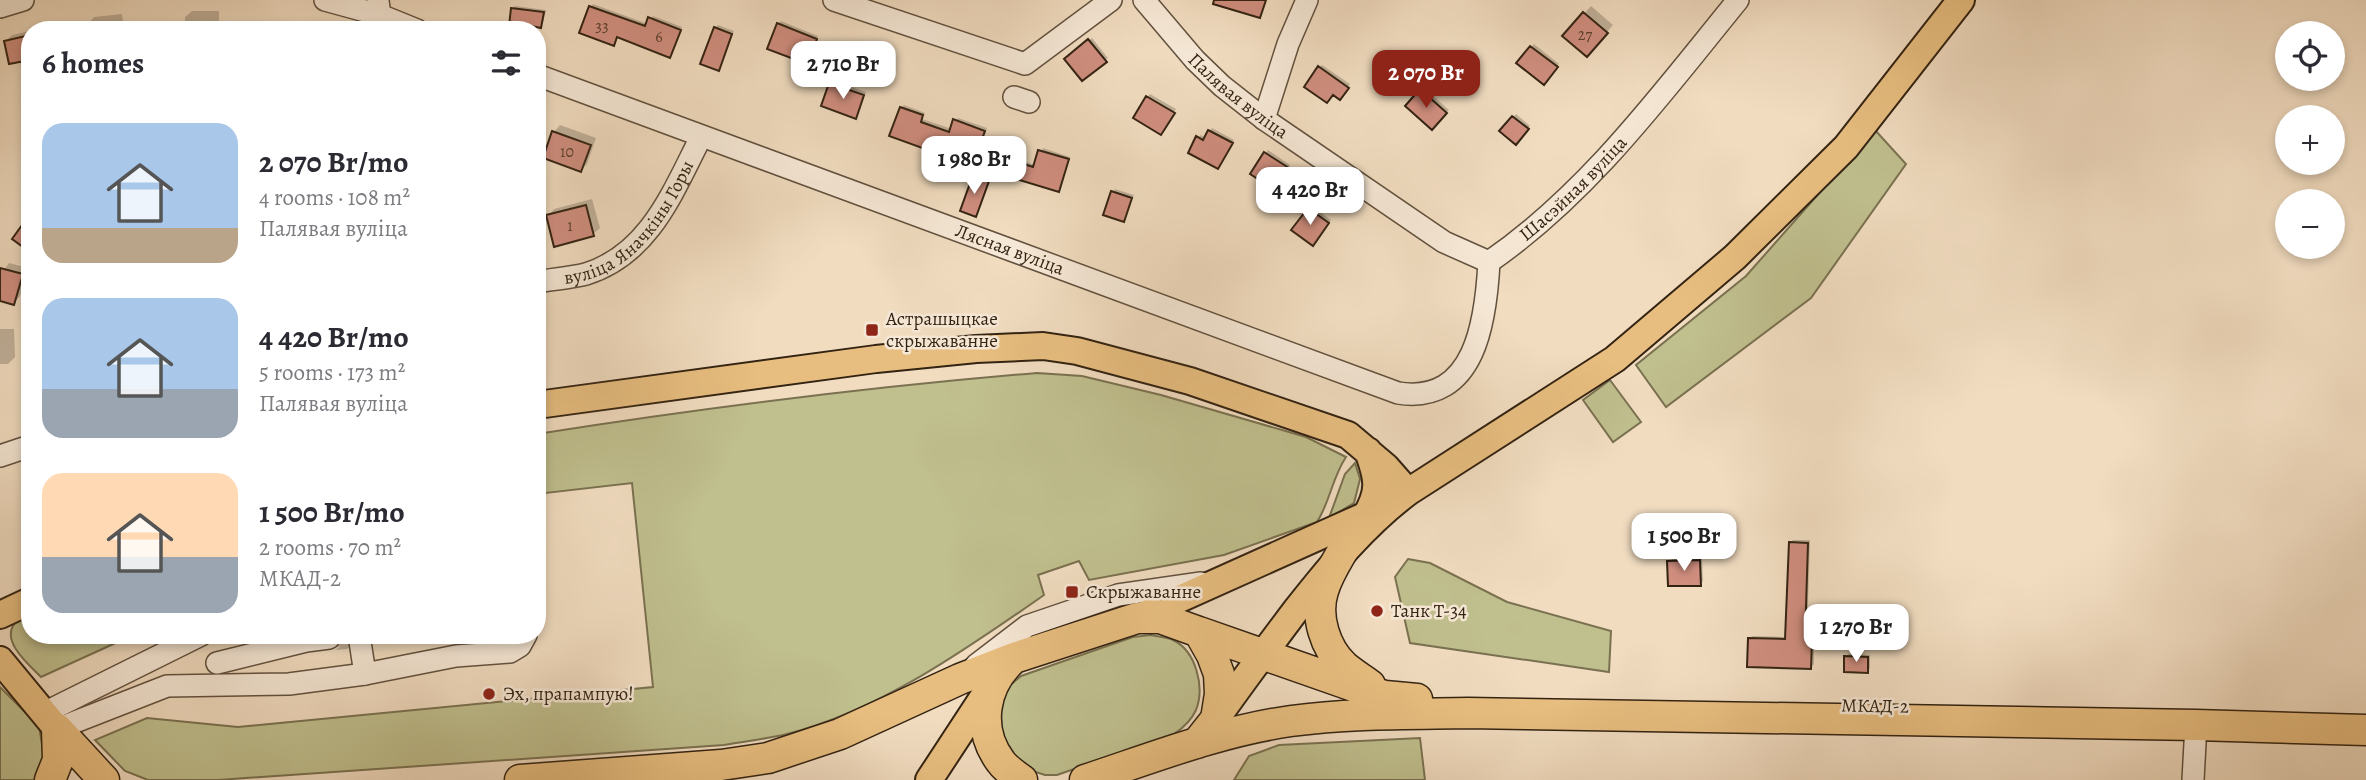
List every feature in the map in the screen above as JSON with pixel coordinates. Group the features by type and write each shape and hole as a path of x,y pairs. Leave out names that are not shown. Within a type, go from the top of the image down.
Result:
{"highway":[{"path":"1342,552 1322,594 1320,616 1326,642 1343,665 1385,696"},
{"path":"520,780 721,765 768,758 840,734 960,678 1004,669 1137,618"},
{"name":"МКАД-2","path":"1137,618 1160,618 1261,656 1385,696 1445,700 2366,714"},
{"path":"1197,743 1216,719 1220,694 1219,674 1213,655 1199,632"},
{"path":"1004,669 985,708 988,737 1002,764 1022,780"},
{"path":"1085,780 1197,743 1290,722 1367,714 1468,713 2366,730"},
{"path":"50,721 58,760 50,780"},
{"path":"50,721 104,780"}],"main road":[{"path":"1137,618 1227,580 1400,498 1615,359 1735,257 1846,147 1961,0"},
{"path":"546,404 876,359 976,349 1043,346 1077,351 1190,381 1348,435 1386,467 1400,498"},
{"path":"1364,517 1373,503 1377,489 1377,477 1368,452"},
{"path":"1216,719 1342,552 1400,498"},
{"path":"0,615 21,605"},
{"path":"0,660 50,721"},
{"path":"929,780 1004,669"}],"street":[{"path":"0,7 23,0"},
{"path":"325,0 378,15"},
{"path":"834,0 1025,64 1111,0"},
{"name":"Палявая вуліца","path":"1144,0 1195,60 1222,86 1264,119 1444,242 1489,262"},
{"path":"1264,119 1287,44 1307,0"},
{"name":"Шасэйная вуліца","path":"1489,262 1513,245 1569,196 1627,136 1738,0"},
{"name":"Лясная вуліца","path":"546,78 1398,393 1422,395 1444,387 1467,363 1483,321 1489,262"},
{"name":"вуліца Яначкіны Горы","path":"546,280 584,274 603,267 636,246 656,222 701,136"},
{"path":"0,456 21,449"},
{"path":"960,678 1027,626 1118,595 1227,580"},
{"path":"50,721 185,644"},
{"path":"50,721 167,686 252,644"},
{"path":"217,663 294,644"},
{"path":"359,644 365,674"},
{"path":"167,686 289,684 365,674 455,646 510,652 521,644"},
{"path":"2193,780 2196,725"}],"shaded area":[{"path":"1875,130 1906,164 1811,298 1666,407 1636,365 1746,276"},
{"path":"1037,373 1082,376 1161,395 1306,437 1346,457 1317,522 1224,555 1089,580 1079,561 1038,575 1044,595 922,676 855,710 821,724 779,736 724,745 218,780 148,780 125,771 95,740 147,718 238,727 653,687 632,483 546,493 546,433 662,415"},
{"path":"1610,380 1641,422 1613,442 1583,400"},
{"path":"1355,463 1360,479 1354,503 1329,518 1345,474"},
{"path":"1408,559 1430,563 1507,602 1611,631 1609,672 1410,643 1395,577"},
{"path":"21,619 21,644 113,644 41,677 13,645 11,630"},
{"path":"1151,635 1173,640 1188,652 1193,661 1199,681 1199,701 1186,724 1174,734 1057,775 1045,775 1023,768 996,728 996,717 1009,686 1021,676 1133,637"},
{"path":"0,687 39,726 44,756 38,780 0,780"},
{"path":"1420,738 1425,780 1234,780 1249,756 1279,745"}],"building":[{"path":"1214,0 1266,0 1260,18 1213,4"},
{"path":"589,6 645,26 648,17 681,30 670,58 617,37 614,46 579,33"},
{"path":"511,8 544,12 542,21 510,21"},
{"path":"1583,12 1608,33 1587,57 1562,36"},
{"path":"777,23 817,39 807,64 767,49"},
{"path":"714,27 732,34 719,71 700,64"},
{"path":"21,37 21,62 9,64 4,41"},
{"path":"1088,39 1107,62 1082,81 1064,59"},
{"path":"1530,46 1558,67 1544,85 1516,63"},
{"path":"1318,66 1349,88 1340,100 1333,95 1327,103 1304,87"},
{"path":"829,83 864,95 856,119 821,106"},
{"path":"1420,89 1447,113 1432,130 1405,106"},
{"path":"1146,96 1175,113 1161,135 1133,118"},
{"path":"900,107 923,115 921,122 949,132 953,119 985,131 972,166 889,136"},
{"path":"1512,116 1529,129 1516,145 1499,131"},
{"path":"1208,130 1233,143 1218,169 1188,153 1196,136 1203,140"},
{"path":"552,131 591,145 581,172 546,159 546,149"},
{"path":"1038,150 1069,159 1059,192 1016,179 1021,163 1033,167"},
{"path":"1264,152 1289,168 1275,190 1250,174"},
{"path":"973,175 989,181 976,217 960,211"},
{"path":"1111,191 1132,198 1124,222 1103,215"},
{"path":"586,205 594,236 554,247 546,215"},
{"path":"1308,208 1329,223 1313,246 1291,230"},
{"path":"21,226 21,246 12,239"},
{"path":"0,268 21,273 14,305 0,301"},
{"path":"1789,542 1808,543 1805,639 1812,640 1811,669 1747,667 1748,638 1785,639"},
{"path":"1700,560 1701,586 1668,586 1667,561"},
{"path":"1844,656 1868,657 1868,673 1844,672"}],"place":[{"name":"Астрашыцкае скрыжаванне","path":"872,330"},
{"name":"Скрыжаванне","path":"1072,592"},
{"name":"Танк Т-34","path":"1377,611"},
{"name":"Эх, прапампую!","path":"489,694"}]}
